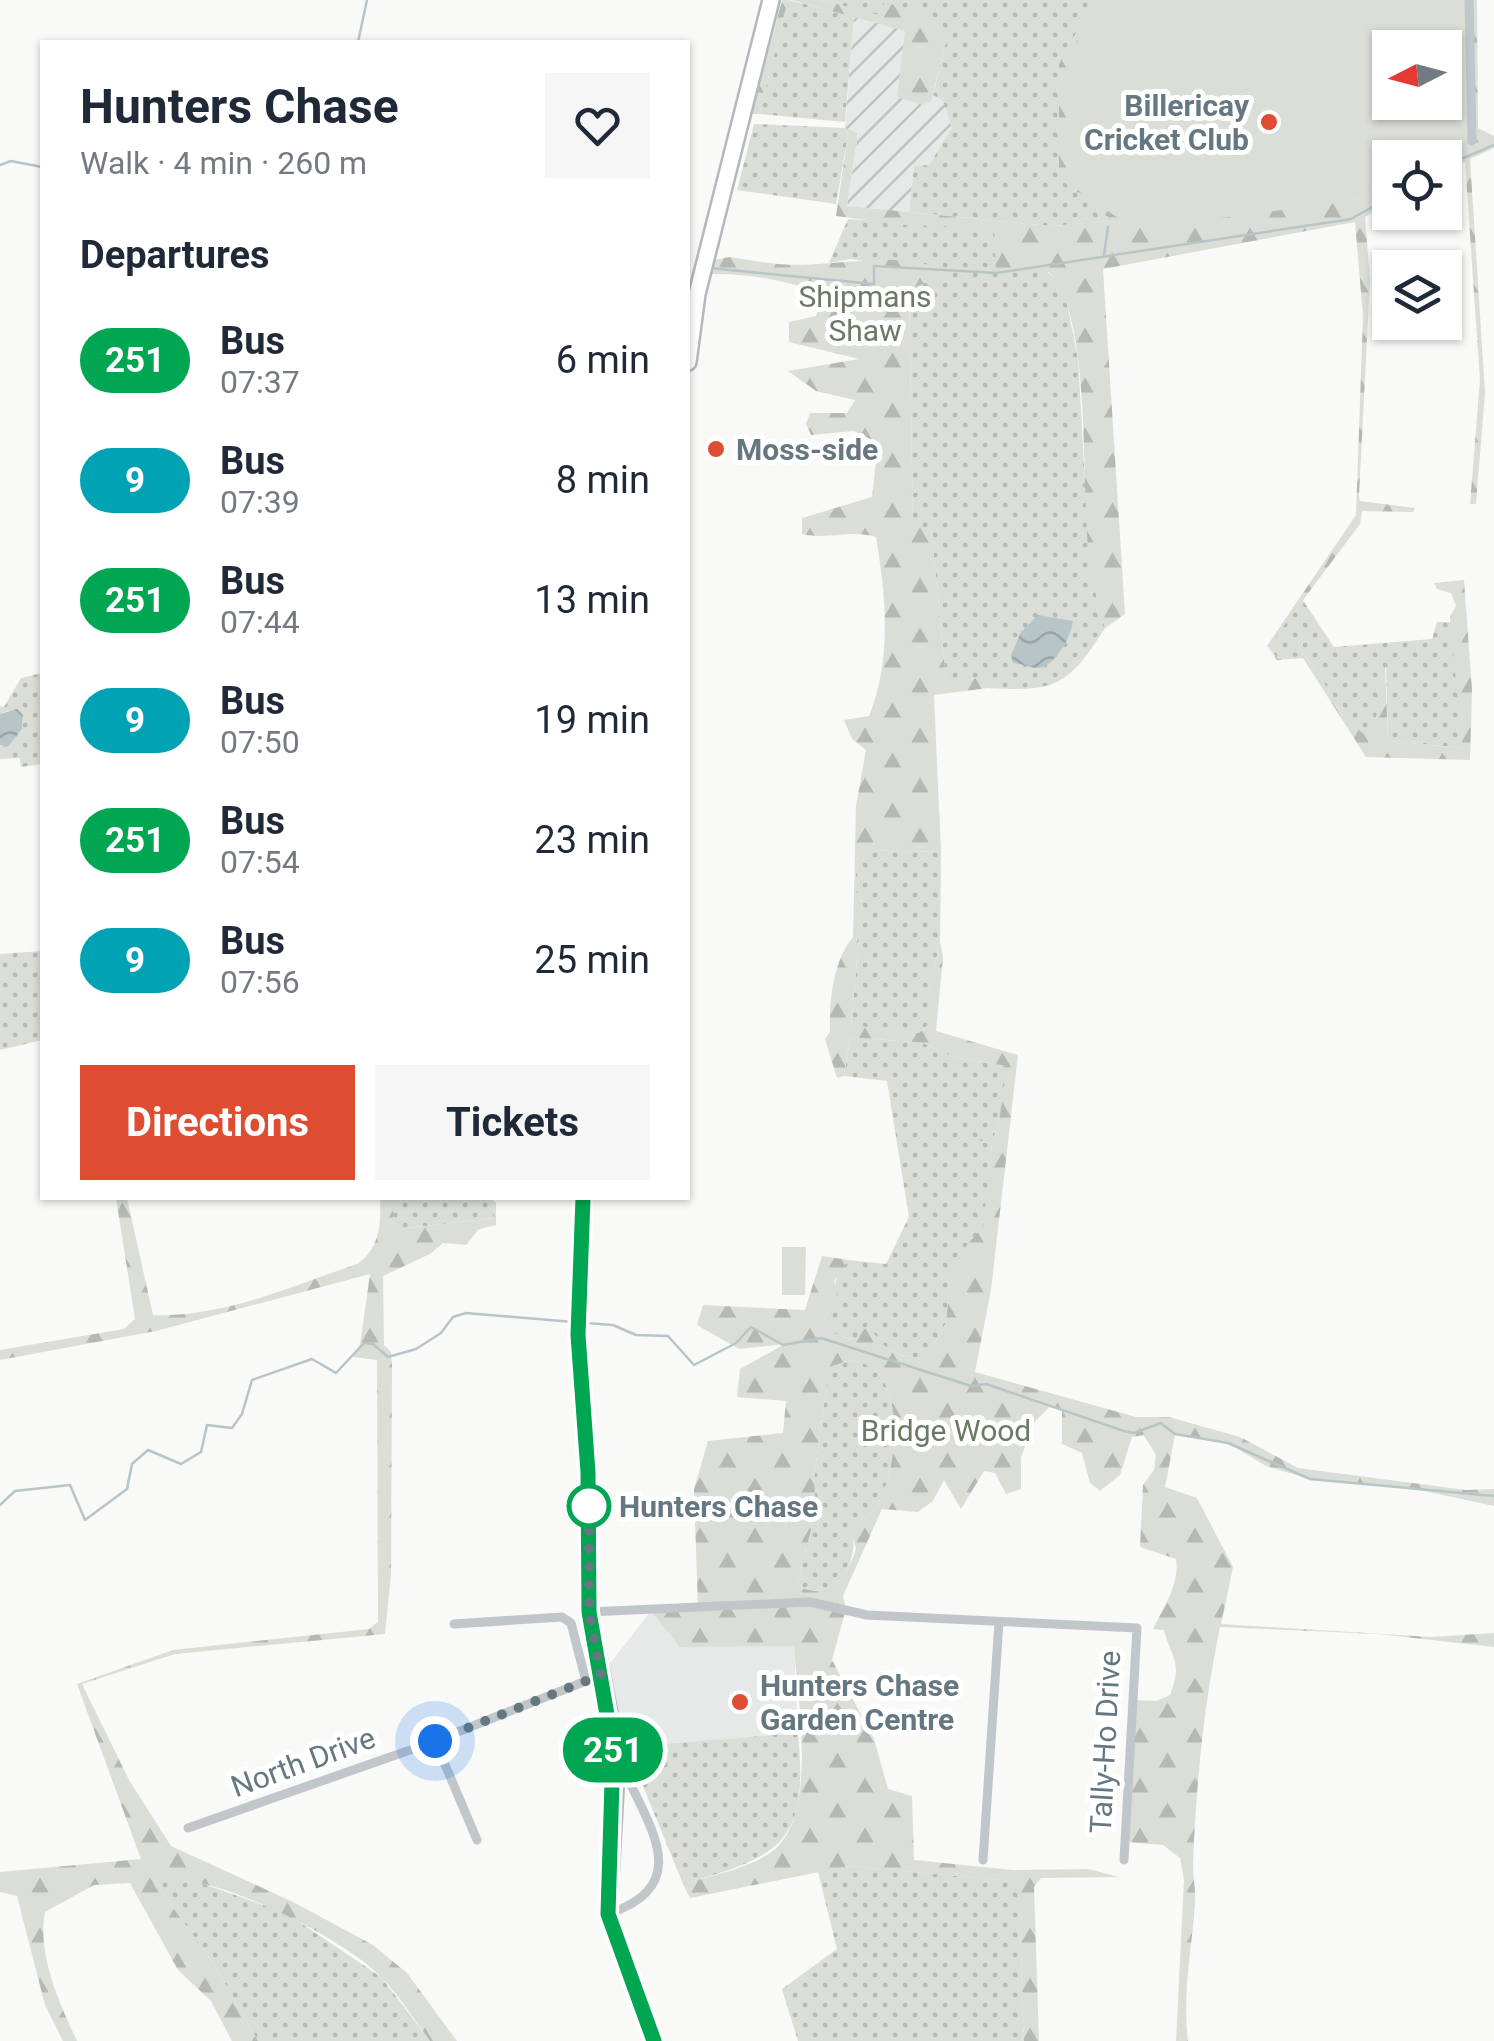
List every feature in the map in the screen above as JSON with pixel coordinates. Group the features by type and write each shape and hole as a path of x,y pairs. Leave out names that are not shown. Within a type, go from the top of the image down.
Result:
{"main road":[{"path":"690,349 703,268 771,0"},
{"path":"583,1200 578,1335 588,1472 589,1612 594,1678 612,1729 614,1788 608,1914 632,1991 654,2041"}],"street":[{"path":"1469,0 1472,141"},
{"path":"589,1612 810,1602 867,1616 998,1622 983,1860"},
{"path":"454,1624 562,1616 571,1623 594,1678"},
{"name":"Tally-Ho Drive","path":"998,1622 1137,1628 1124,1860"},
{"name":"North Drive","path":"188,1828 435,1741 594,1678"},
{"path":"435,1741 477,1840"},
{"path":"608,1914 642,1899 659,1872 656,1837 628,1779"}],"shaded area":[{"path":"854,16 906,31 903,98 923,105 933,95 943,100 952,128 929,165 914,167 909,212 847,206 858,134 845,128"},
{"path":"651,1611 794,1646 798,1733 613,1749 601,1675"}],"green space":[{"path":"782,0 788,0 759,114 752,114"},
{"path":"788,0 854,16 845,122 759,114"},
{"path":"791,0 822,0 879,15 885,2 927,16 928,30 942,26 948,34 931,101 923,105 897,97 905,31"},
{"path":"822,0 1096,0 1114,221 1050,226 909,212 914,166 929,165 952,128 943,101 933,95 948,33 927,30 886,3 879,16"},
{"name":"Billericay Cricket Club","path":"1092,0 1466,0 1472,141 1462,146 1462,140 1372,140 1372,191 1353,201 1134,229 1069,184 1067,71"},
{"path":"1094,0 1353,201 1372,191 1372,213 1365,217 1370,280 1359,496 1360,501 1415,508 1413,512 1362,511 1360,524 1268,647 1278,659 1301,656 1297,644 1353,725 1372,741 1385,664 1388,741 1462,748 1450,616 1456,606 1451,593 1437,589 1434,583 1464,580 1472,690 1470,760 1366,757 1303,658 1277,660 1267,646 1356,515 1363,317 1355,222 1103,269 1125,614 1105,628 1090,568 1083,411 1073,327 1063,295 1049,272 996,273 994,228 905,225 836,216 848,135 845,128 858,133 847,206 1050,226 1113,221 1059,178 1059,64"},
{"path":"1460,0 1477,0 1478,128 1494,136 1494,148 1470,159 1485,393 1476,504 1470,504 1480,380 1465,162 1462,164 1462,140 1458,140 1458,120 1462,120"},
{"path":"754,124 845,128 848,135 836,204 737,190"},
{"path":"848,219 995,228 1063,285 1078,358 1090,568 1105,628 1081,662 1058,681 1011,689 988,688 986,677 946,682 931,528 913,526 909,288 952,273 851,259 829,263"},
{"path":"729,257 799,265 895,260 953,273 909,289 913,525 931,528 946,681 987,677 988,688 934,695 941,852 864,850 858,855 855,883 862,903 851,1025 919,1033 929,1024 929,993 940,941 943,957 936,1031 1018,1055 991,1290 975,1372 1136,1417 1169,1417 1240,1437 1298,1468 1466,1490 1494,1489 1494,1506 1415,1489 1310,1479 1266,1466 1228,1443 1175,1435 1165,1487 1197,1498 1233,1567 1221,1624 1431,1637 1494,1633 1494,1647 1378,1634 1220,1627 1205,1715 1196,1804 1195,1903 1186,2006 1188,2041 1176,2041 1184,1880 1180,1858 1163,1845 1125,1842 1133,1700 1157,1701 1170,1695 1176,1675 1164,1630 1153,1629 1173,1587 1176,1559 1140,1547 1143,1485 1154,1470 1156,1455 1144,1435 1132,1437 1120,1475 1100,1491 1090,1483 1082,1453 1062,1444 1062,1409 1051,1405 1032,1425 1021,1458 1021,1489 1006,1494 995,1473 984,1471 961,1509 944,1480 933,1501 918,1512 882,1509 843,1596 846,1609 832,1660 874,1739 888,1789 912,1796 914,1860 1013,1870 1088,1869 1119,1877 1041,1878 1034,1887 1039,2041 1024,2041 1019,1900 1012,1881 849,1866 690,1898 683,1884 750,1864 770,1853 786,1837 795,1814 802,1757 794,1646 680,1647 651,1611 698,1609 694,1489 708,1441 783,1433 786,1401 737,1397 740,1369 785,1344 739,1349 697,1325 703,1305 805,1310 822,1256 849,1260 834,1281 838,1301 825,1317 829,1332 854,1340 869,1324 891,1351 926,1357 946,1323 950,1281 966,1246 983,1227 992,1144 978,1140 994,1136 998,1128 1007,1066 953,1057 923,1043 850,1037 844,1076 837,1078 825,1039 830,1032 837,970 853,937 856,806 866,750 852,739 844,720 869,716 881,673 884,605 876,537 802,534 802,518 872,497 878,443 854,431 811,435 806,424 810,413 847,413 855,400 816,391 788,371 859,359 789,342 789,322 816,316 823,294 766,278 707,274 710,261","holes":["850,1360 873,1368 890,1397 894,1417 892,1459 882,1496 872,1513 851,1533 856,1548 848,1568 827,1588 808,1590 797,1585 816,1510 814,1479 829,1367"]},
{"path":"1302,599 1334,647 1432,639 1437,622 1454,622 1462,748 1388,741 1386,665 1372,742 1353,726 1298,645 1302,656 1278,659 1268,646"},
{"path":"40,673 40,764 21,767 20,758 0,759 0,745 8,747 22,729 23,715 8,711 0,714 0,706 4,707 21,678"},
{"path":"864,850 941,852 940,941 929,993 930,1023 919,1033 851,1026 862,903 855,883 858,854"},
{"path":"40,951 40,1040 0,1050 0,954"},
{"path":"850,1037 923,1043 953,1057 1008,1066 998,1128 994,1136 980,1141 992,1144 984,1227 967,1246 950,1281 946,1323 926,1357 892,1351 868,1325 855,1340 829,1332 825,1317 838,1301 835,1284 849,1260 886,1264 909,1217 887,1081 844,1076"},
{"path":"116,1200 127,1200 153,1315 231,1306 357,1264 375,1243 380,1200 393,1200 393,1223 401,1229 494,1218 493,1201 496,1203 496,1225 479,1229 466,1245 443,1243 430,1254 383,1276 384,1345 391,1352 392,1367 391,1575 385,1634 175,1654 82,1684 129,1780 171,1846 293,1902 373,1945 407,1973 457,2041 430,2041 383,1979 308,1927 240,1895 178,1880 154,1881 215,1966 258,2041 232,2041 211,2001 178,1970 130,1883 94,1885 45,1912 47,1961 77,2041 63,2041 45,2005 17,1896 0,1892 0,1872 141,1859 77,1684 173,1650 369,1629 378,1622 377,1360 353,1357 360,1345 370,1274 156,1331 0,1360 0,1350 124,1329 135,1319"},
{"path":"393,1200 493,1200 494,1218 400,1229 393,1223"},
{"path":"782,1247 806,1247 805,1295 782,1295"},
{"path":"850,1360 871,1367 890,1397 894,1417 892,1459 882,1496 852,1533 852,1557 847,1569 831,1586 809,1590 797,1585 816,1510 814,1479 829,1366"},
{"path":"798,1733 799,1799 793,1822 782,1839 744,1864 683,1884 627,1747"},
{"path":"849,1866 1013,1881 1019,1899 1024,2041 798,2041 782,1989 837,1949 818,1872"},
{"path":"181,1876 286,1913 381,1977 430,2041 258,2041 215,1966 154,1881"}],"water":[{"path":"1038,615 1073,621 1066,642 1044,666 1013,663 1011,655 1021,632"},
{"path":"17,709 23,715 22,729 8,747 0,745 0,714"}],"waterway":[{"path":"358,40 367,0"},
{"path":"1462,159 1494,145"},
{"path":"0,165 11,161 40,167"},
{"path":"709,268 874,284 874,266 996,273 1351,219 1372,207"},
{"path":"1104,255 1108,227"},
{"path":"0,1505 15,1491 70,1485 85,1520 127,1489 132,1464 148,1450 181,1464 201,1452 207,1425 232,1428 242,1414 252,1380 312,1359 336,1373 364,1343 373,1344 388,1357 416,1349 441,1333 453,1317 466,1313 573,1322"},
{"path":"586,1323 613,1325 636,1335 668,1336 694,1365 736,1343 751,1327 783,1345 821,1338 971,1386 986,1384 1124,1431 1134,1433 1161,1423 1175,1434 1228,1443 1310,1479 1494,1496"}],"bus line":[{"name":"251","path":"583,1200 578,1335 588,1472 589,1612 613,1749 608,1914 612,1936 654,2041"}],"place":[{"name":"Billericay Cricket Club","path":"1269,122"},
{"name":"Moss-side","path":"716,449"},
{"name":"Hunters Chase","path":"589,1506"},
{"name":"Hunters Chase Garden Centre","path":"740,1702"}],"route":[{"path":"435,1741 601,1675 589,1612 589,1506"}],"park label":[{"name":"Shipmans Shaw","path":"865,313"},
{"name":"Bridge Wood","path":"946,1430"}]}
